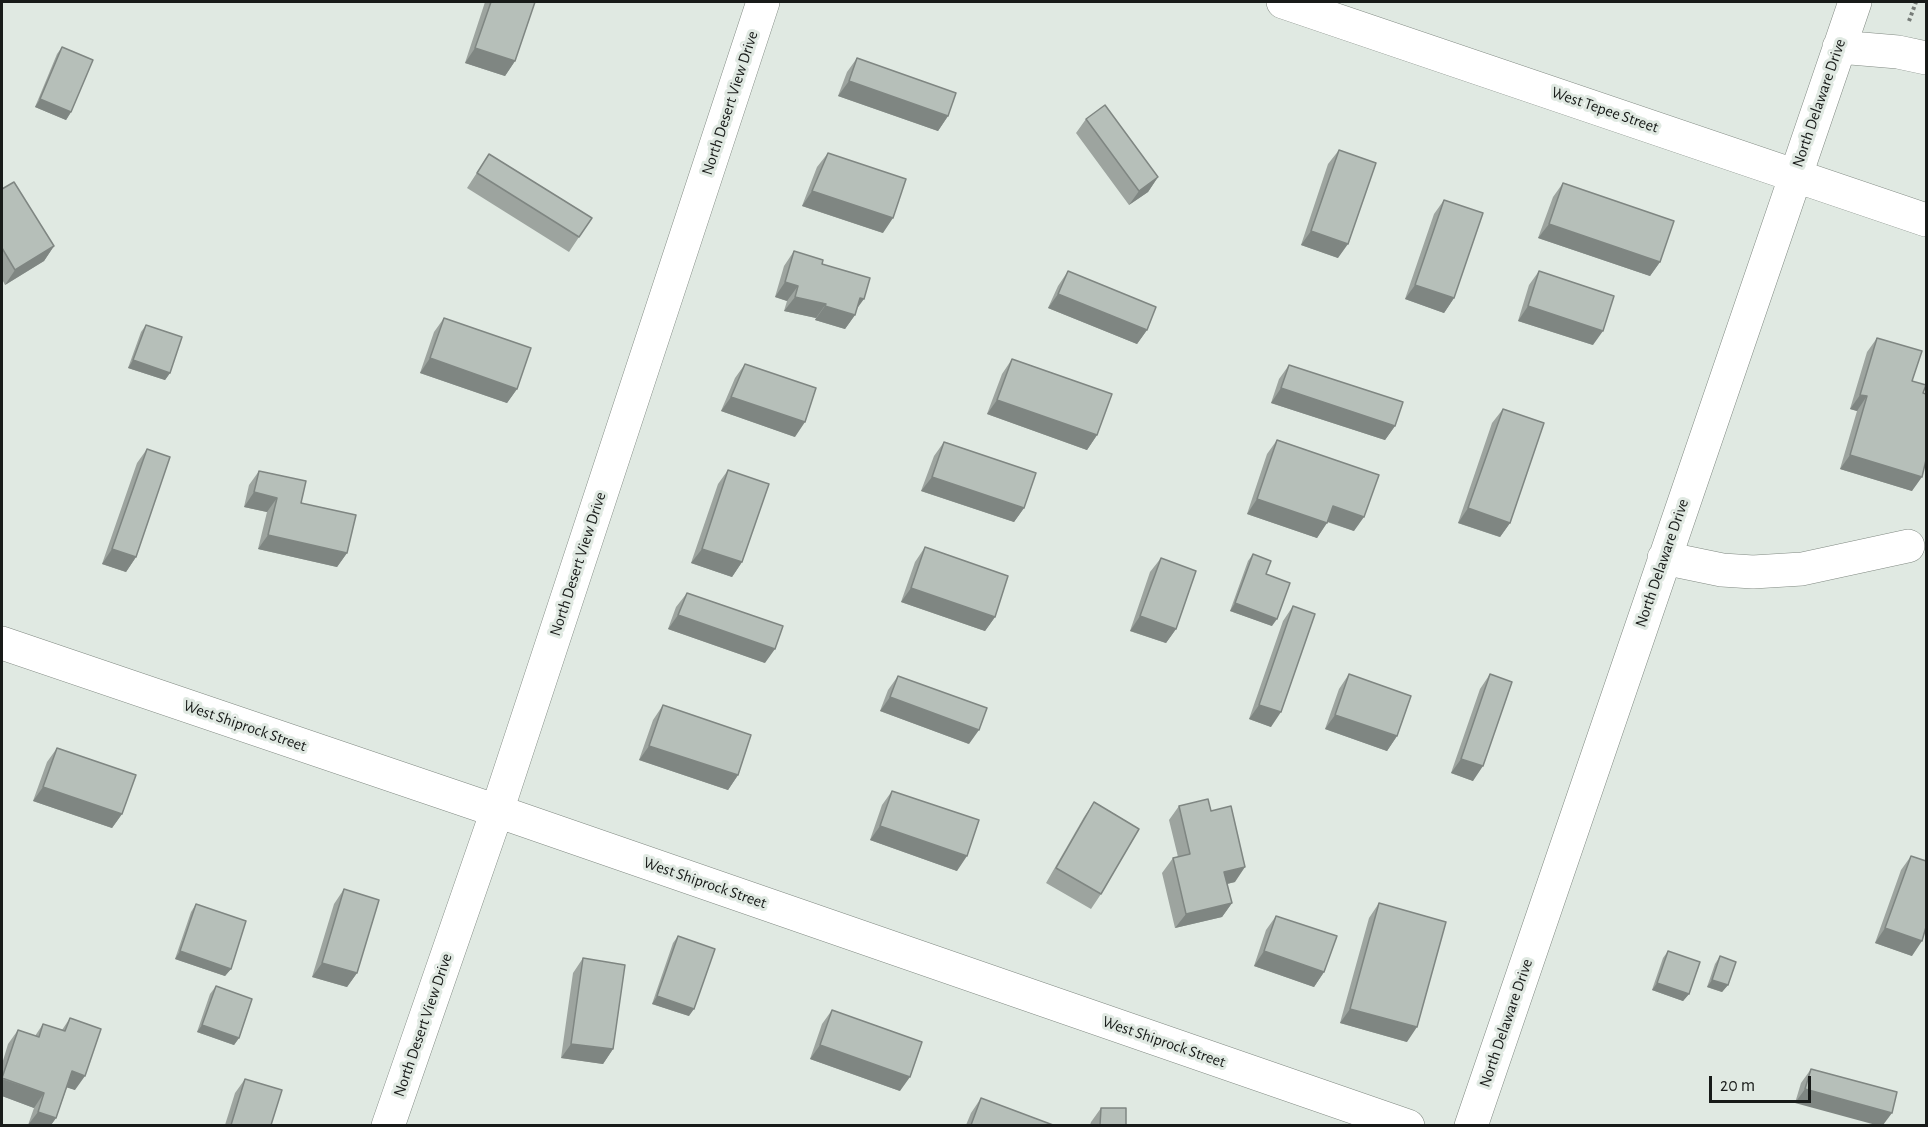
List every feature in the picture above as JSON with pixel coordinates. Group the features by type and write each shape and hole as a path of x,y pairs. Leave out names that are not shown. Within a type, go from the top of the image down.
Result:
{"street":[{"name":"North Desert View Drive","path":"388,1125 497,811 763,2"},
{"name":"West Tepee Street","path":"1283,2 1926,220"},
{"name":"North Delaware Drive","path":"1471,1125 1855,2"},
{"path":"1839,47 1898,52 1926,58"},
{"path":"1664,558 1722,570 1753,572 1802,569 1908,546"},
{"name":"West Shiprock Street","path":"2,643 1408,1125"}],"building":[{"path":"491,2 535,2 515,61 475,48"},
{"path":"62,47 93,60 71,112 40,99"},
{"path":"857,58 956,93 948,116 849,81"},
{"path":"1105,105 1158,177 1139,191 1086,119"},
{"path":"1339,150 1376,163 1348,244 1311,231"},
{"path":"828,153 906,179 893,218 812,191"},
{"path":"489,154 592,218 579,237 477,173"},
{"path":"14,182 54,246 15,270 2,248 2,189"},
{"path":"1563,183 1674,221 1660,262 1549,224"},
{"path":"1444,200 1483,213 1454,298 1415,285"},
{"path":"794,251 823,260 822,264 870,278 864,299 860,298 855,315 825,306 826,304 795,297 798,286 785,282"},
{"path":"1068,271 1156,307 1147,330 1058,294"},
{"path":"1539,271 1614,296 1603,331 1528,306"},
{"path":"444,318 531,348 517,389 430,358"},
{"path":"146,325 182,337 170,373 133,360"},
{"path":"1877,338 1922,351 1912,381 1926,385 1923,393 1926,394 1926,460 1922,477 1850,455 1867,396 1860,395"},
{"path":"1012,359 1112,394 1097,435 997,400"},
{"path":"745,364 816,388 805,422 731,397"},
{"path":"1289,365 1403,402 1395,426 1281,388"},
{"path":"1503,409 1544,423 1510,523 1468,508"},
{"path":"1277,440 1379,475 1364,517 1333,506 1327,523 1257,499"},
{"path":"944,442 1036,473 1024,508 932,477"},
{"path":"147,449 170,457 136,557 112,549"},
{"path":"728,470 769,484 742,562 702,549"},
{"path":"259,471 306,481 301,503 356,515 347,553 268,535 277,498 254,492"},
{"path":"925,547 1008,576 995,617 911,588"},
{"path":"1253,554 1271,561 1266,574 1290,583 1277,619 1235,603"},
{"path":"1161,558 1196,571 1176,629 1140,616"},
{"path":"687,593 783,626 775,649 678,615"},
{"path":"1293,606 1315,614 1281,712 1259,705"},
{"path":"1349,674 1411,696 1397,736 1335,715"},
{"path":"1490,674 1512,682 1483,766 1461,759"},
{"path":"898,676 987,708 979,730 890,697"},
{"path":"663,705 751,735 738,775 649,746"},
{"path":"57,748 136,775 122,814 43,787"},
{"path":"892,791 979,820 967,856 880,826"},
{"path":"1208,799 1211,811 1231,806 1245,867 1224,872 1232,903 1186,914 1173,858 1190,854 1179,806"},
{"path":"1094,802 1139,829 1101,894 1056,868"},
{"path":"1911,856 1926,861 1926,927 1922,941 1885,928"},
{"path":"344,889 379,900 357,973 322,963"},
{"path":"1379,903 1446,922 1417,1027 1350,1009"},
{"path":"196,904 246,921 231,969 180,951"},
{"path":"1276,916 1337,936 1324,972 1264,951"},
{"path":"678,936 715,949 694,1009 657,996"},
{"path":"1668,951 1700,962 1689,994 1657,983"},
{"path":"1720,956 1736,962 1728,985 1712,980"},
{"path":"583,958 625,965 613,1049 571,1044"},
{"path":"216,986 252,999 239,1038 202,1025"},
{"path":"832,1010 922,1042 910,1077 820,1045"},
{"path":"70,1018 101,1029 85,1076 72,1071 56,1118 38,1112 44,1093 2,1078 18,1030 39,1037 43,1024 65,1031"},
{"path":"1811,1069 1897,1092 1892,1113 1805,1089"},
{"path":"245,1079 282,1090 271,1125 231,1125"},
{"path":"981,1098 1053,1125 971,1125"},
{"path":"1101,1108 1126,1108 1126,1125 1100,1125"}]}
